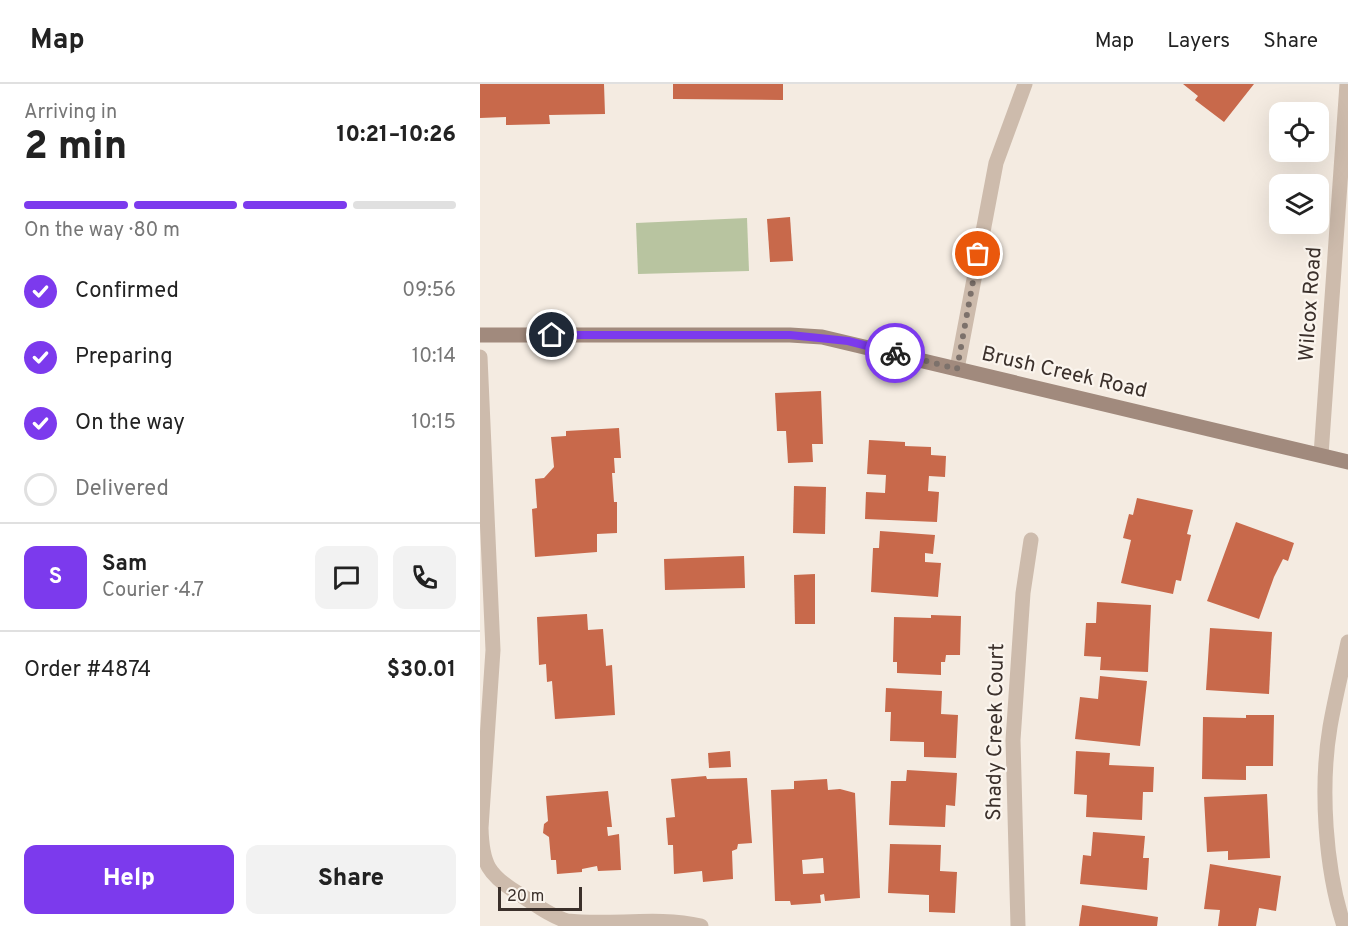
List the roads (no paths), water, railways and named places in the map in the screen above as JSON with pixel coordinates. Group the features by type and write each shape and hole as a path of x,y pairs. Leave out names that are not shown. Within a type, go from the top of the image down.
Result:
{"street":[{"path":"957,369 996,163 1025,84"},
{"name":"Wilcox Road","path":"1321,455 1347,84"},
{"name":"Brush Creek Road","path":"480,334 790,335 848,341 1348,462"},
{"path":"480,357 493,650 481,828 482,853 497,881 550,914 567,921 585,924 672,922 700,926"},
{"name":"Shady Creek Court","path":"1018,926 1013,740 1020,621 1031,540"},
{"path":"1344,926 1338,906 1330,858 1326,766 1329,728 1348,642"}]}
